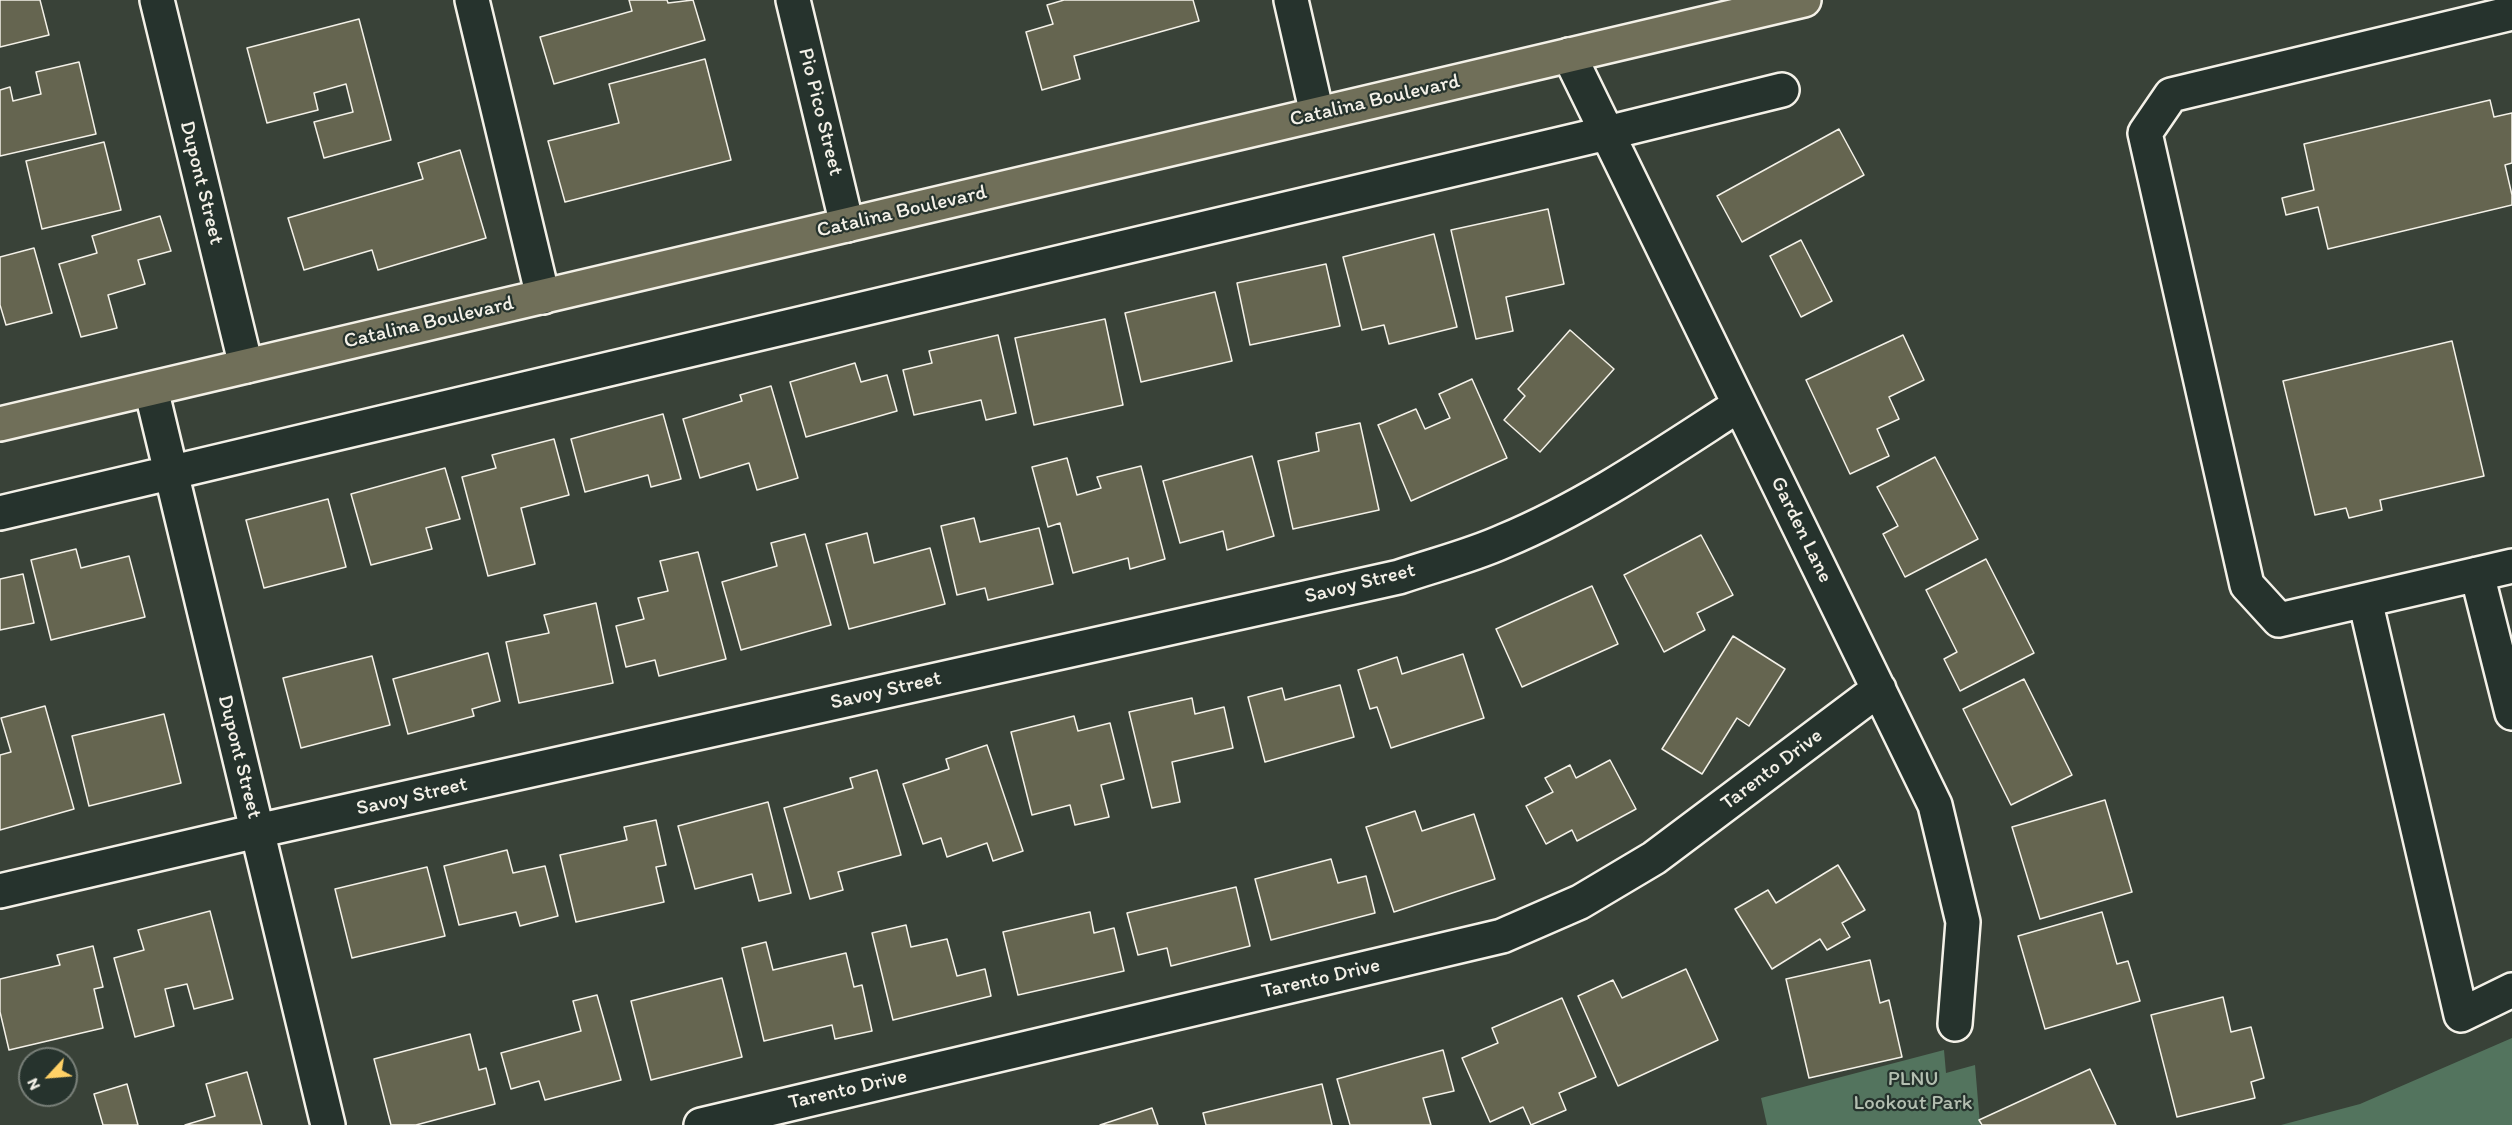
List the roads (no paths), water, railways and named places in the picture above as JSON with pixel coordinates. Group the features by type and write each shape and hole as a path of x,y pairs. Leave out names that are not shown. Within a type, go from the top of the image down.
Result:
{"main road":[{"name":"Catalina Boulevard","path":"0,424 1804,0"}],"street":[{"name":"Dupont Street","path":"157,0 246,366"},
{"path":"472,0 543,297"},
{"name":"Pio Pico Street","path":"793,0 847,225"},
{"path":"1291,0 1317,114"},
{"path":"2512,13 2171,95 2145,133 2247,585 2279,620 2512,566"},
{"name":"Garden Lane","path":"1569,55 1935,805 1963,922 1955,1024"},
{"path":"0,513 1782,90"},
{"name":"Dupont Street","path":"151,389 328,1125"},
{"name":"Savoy Street","path":"0,891 257,831 1399,577 1502,542 1564,513 1624,479 1739,405"},
{"path":"2477,574 2512,713"},
{"path":"2365,600 2461,1015 2512,990"},
{"name":"Tarento Drive","path":"701,1125 1502,936 1580,902 1654,858 1879,689"}],"park label":[{"name":"PLNU Lookout Park","path":"1913,1092"}]}
